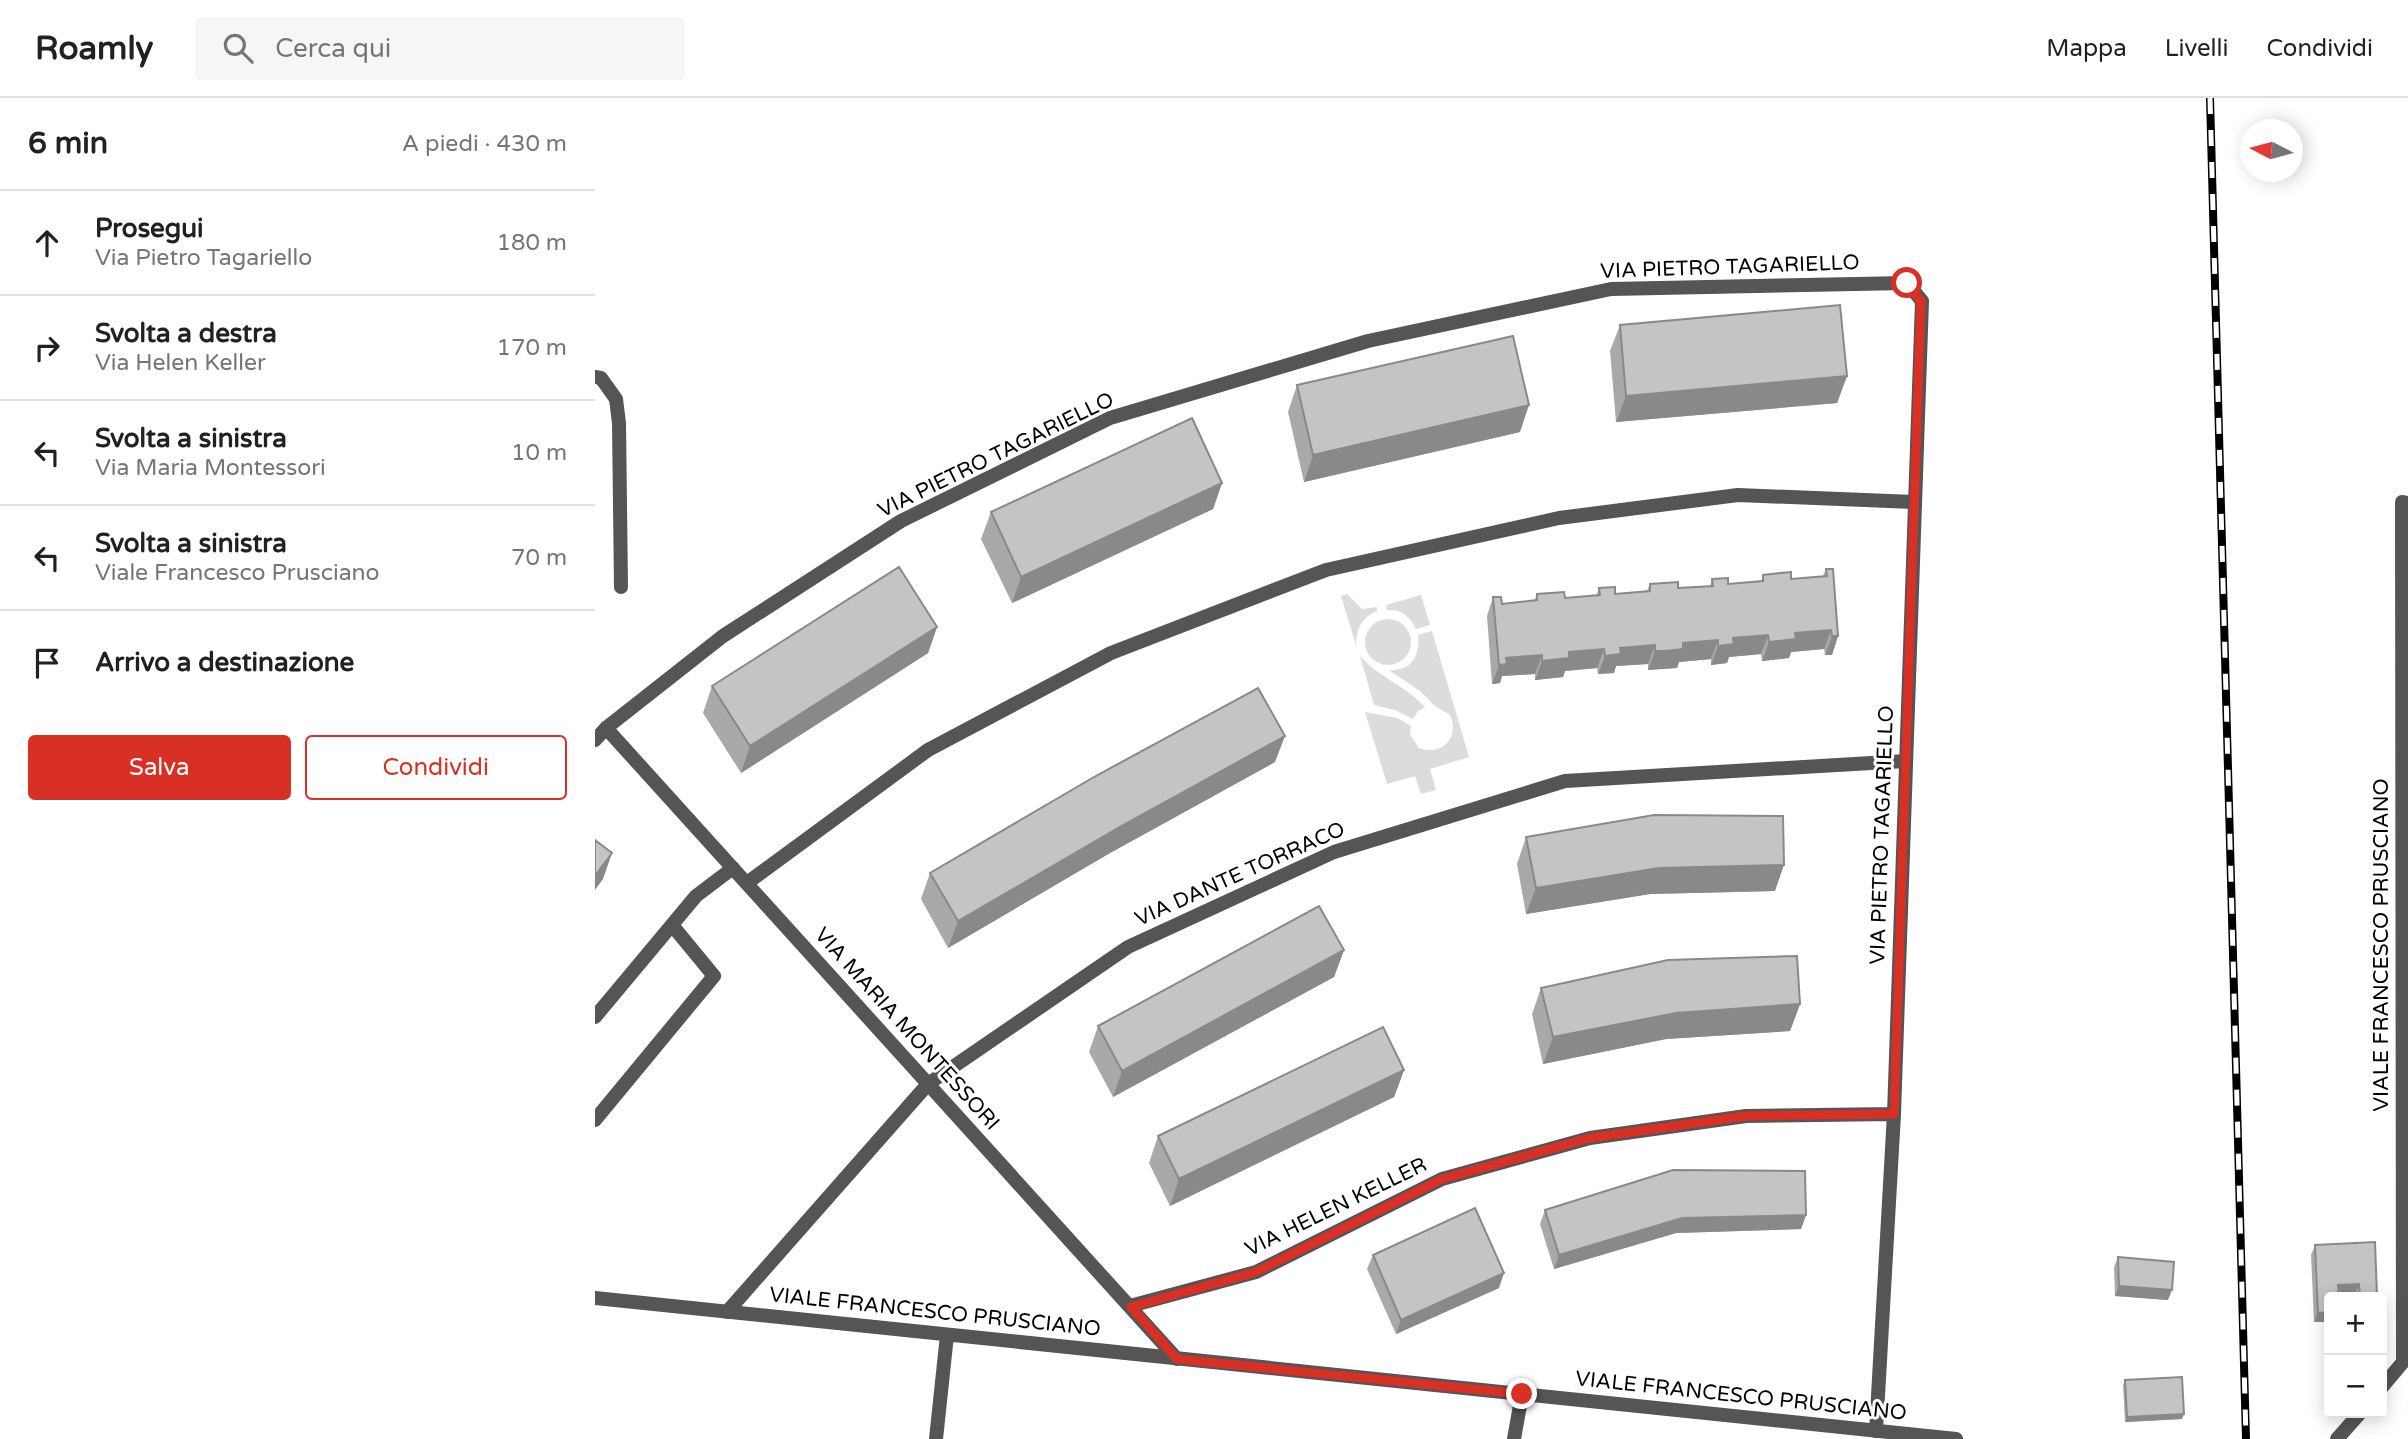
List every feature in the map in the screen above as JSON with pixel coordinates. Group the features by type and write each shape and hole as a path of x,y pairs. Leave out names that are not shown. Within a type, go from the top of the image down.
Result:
{"street":[{"name":"VIA PIETRO TAGARIELLO","path":"595,740 606,728 723,636 901,521 1110,418 1368,341 1611,289 1907,283 1921,301 1894,1114 1876,1431"},
{"path":"595,377 601,378 616,399 619,423 621,587"},
{"path":"747,883 928,750 1111,653 1326,570 1559,518 1738,495 1914,502"},
{"name":"VIALE FRANCESCO PRUSCIANO","path":"2387,1381 2403,1362 2402,502 2408,503"},
{"name":"VIA MARIA MONTESSORI","path":"606,728 1177,1359"},
{"name":"VIA DANTE TORRACO","path":"727,1312 928,1084 1128,947 1334,852 1565,781 1905,761"},
{"path":"595,1017 696,896 733,868"},
{"path":"595,1120 714,976 672,925"},
{"name":"VIA HELEN KELLER","path":"1131,1307 1256,1272 1442,1179 1590,1138 1746,1116 1894,1114"},
{"name":"VIALE FRANCESCO PRUSCIANO","path":"595,1298 1956,1439"},
{"path":"936,1439 947,1335"},
{"path":"1514,1439 1522,1394"},
{"path":"2337,1439 2356,1418"}],"shaded area":[{"path":"1347,594 1362,609 1377,607 1377,611 1361,624 1356,645 1341,596"},
{"path":"1421,595 1430,625 1416,629 1405,614 1387,610 1386,605"},
{"path":"1388,619 1404,626 1411,642 1404,658 1388,665 1372,658 1365,642 1372,626"},
{"path":"1432,631 1469,757 1430,769 1436,790 1421,794 1415,776 1387,784 1365,712 1397,718 1411,726 1410,735 1419,748 1435,749 1447,743 1453,731 1450,715 1389,670 1409,665 1416,656 1418,635"},
{"path":"1360,656 1425,707 1418,711 1413,719 1395,710 1374,705"}],"building":[{"path":"1840,305 1847,376 1626,396 1620,325"},
{"path":"1513,336 1529,405 1313,455 1297,385"},
{"path":"1192,418 1222,483 1021,577 991,512"},
{"path":"899,567 937,627 750,746 712,686"},
{"path":"1826,569 1833,569 1838,636 1832,636 1831,630 1795,633 1796,639 1769,642 1768,635 1733,638 1734,644 1718,646 1718,640 1683,643 1683,649 1665,651 1655,651 1655,645 1620,648 1621,654 1605,656 1604,649 1569,652 1569,658 1542,661 1542,655 1506,658 1507,664 1499,665 1493,597 1501,597 1502,604 1537,600 1537,594 1564,592 1565,598 1600,595 1599,588 1615,587 1615,594 1650,591 1650,584 1678,582 1678,588 1713,586 1712,579 1728,578 1728,584 1763,581 1763,575 1791,572 1791,579 1827,576"},
{"path":"1258,688 1285,736 958,921 930,873 1094,777"},
{"path":"1654,815 1783,816 1784,865 1659,868 1536,888 1526,837"},
{"path":"595,840 612,853 595,876"},
{"path":"1319,906 1344,950 1122,1071 1098,1026"},
{"path":"1797,956 1800,1004 1676,1013 1553,1037 1541,988 1668,960"},
{"path":"1383,1027 1404,1070 1179,1179 1158,1136"},
{"path":"1673,1170 1805,1171 1806,1215 1682,1218 1559,1255 1545,1210"},
{"path":"1475,1208 1504,1273 1401,1320 1373,1255"},
{"path":"2375,1242 2377,1292 2360,1292 2359,1284 2338,1285 2339,1292 2324,1292 2324,1312 2318,1313 2315,1245"},
{"path":"2118,1257 2174,1262 2172,1290 2119,1286"},
{"path":"2182,1377 2184,1414 2127,1417 2125,1380"}],"railway":[{"path":"2210,98 2246,1439"}],"route":[{"path":"1522,1394 1177,1359 1131,1307 1256,1272 1442,1179 1590,1138 1746,1116 1894,1114 1921,301 1907,283"}]}
